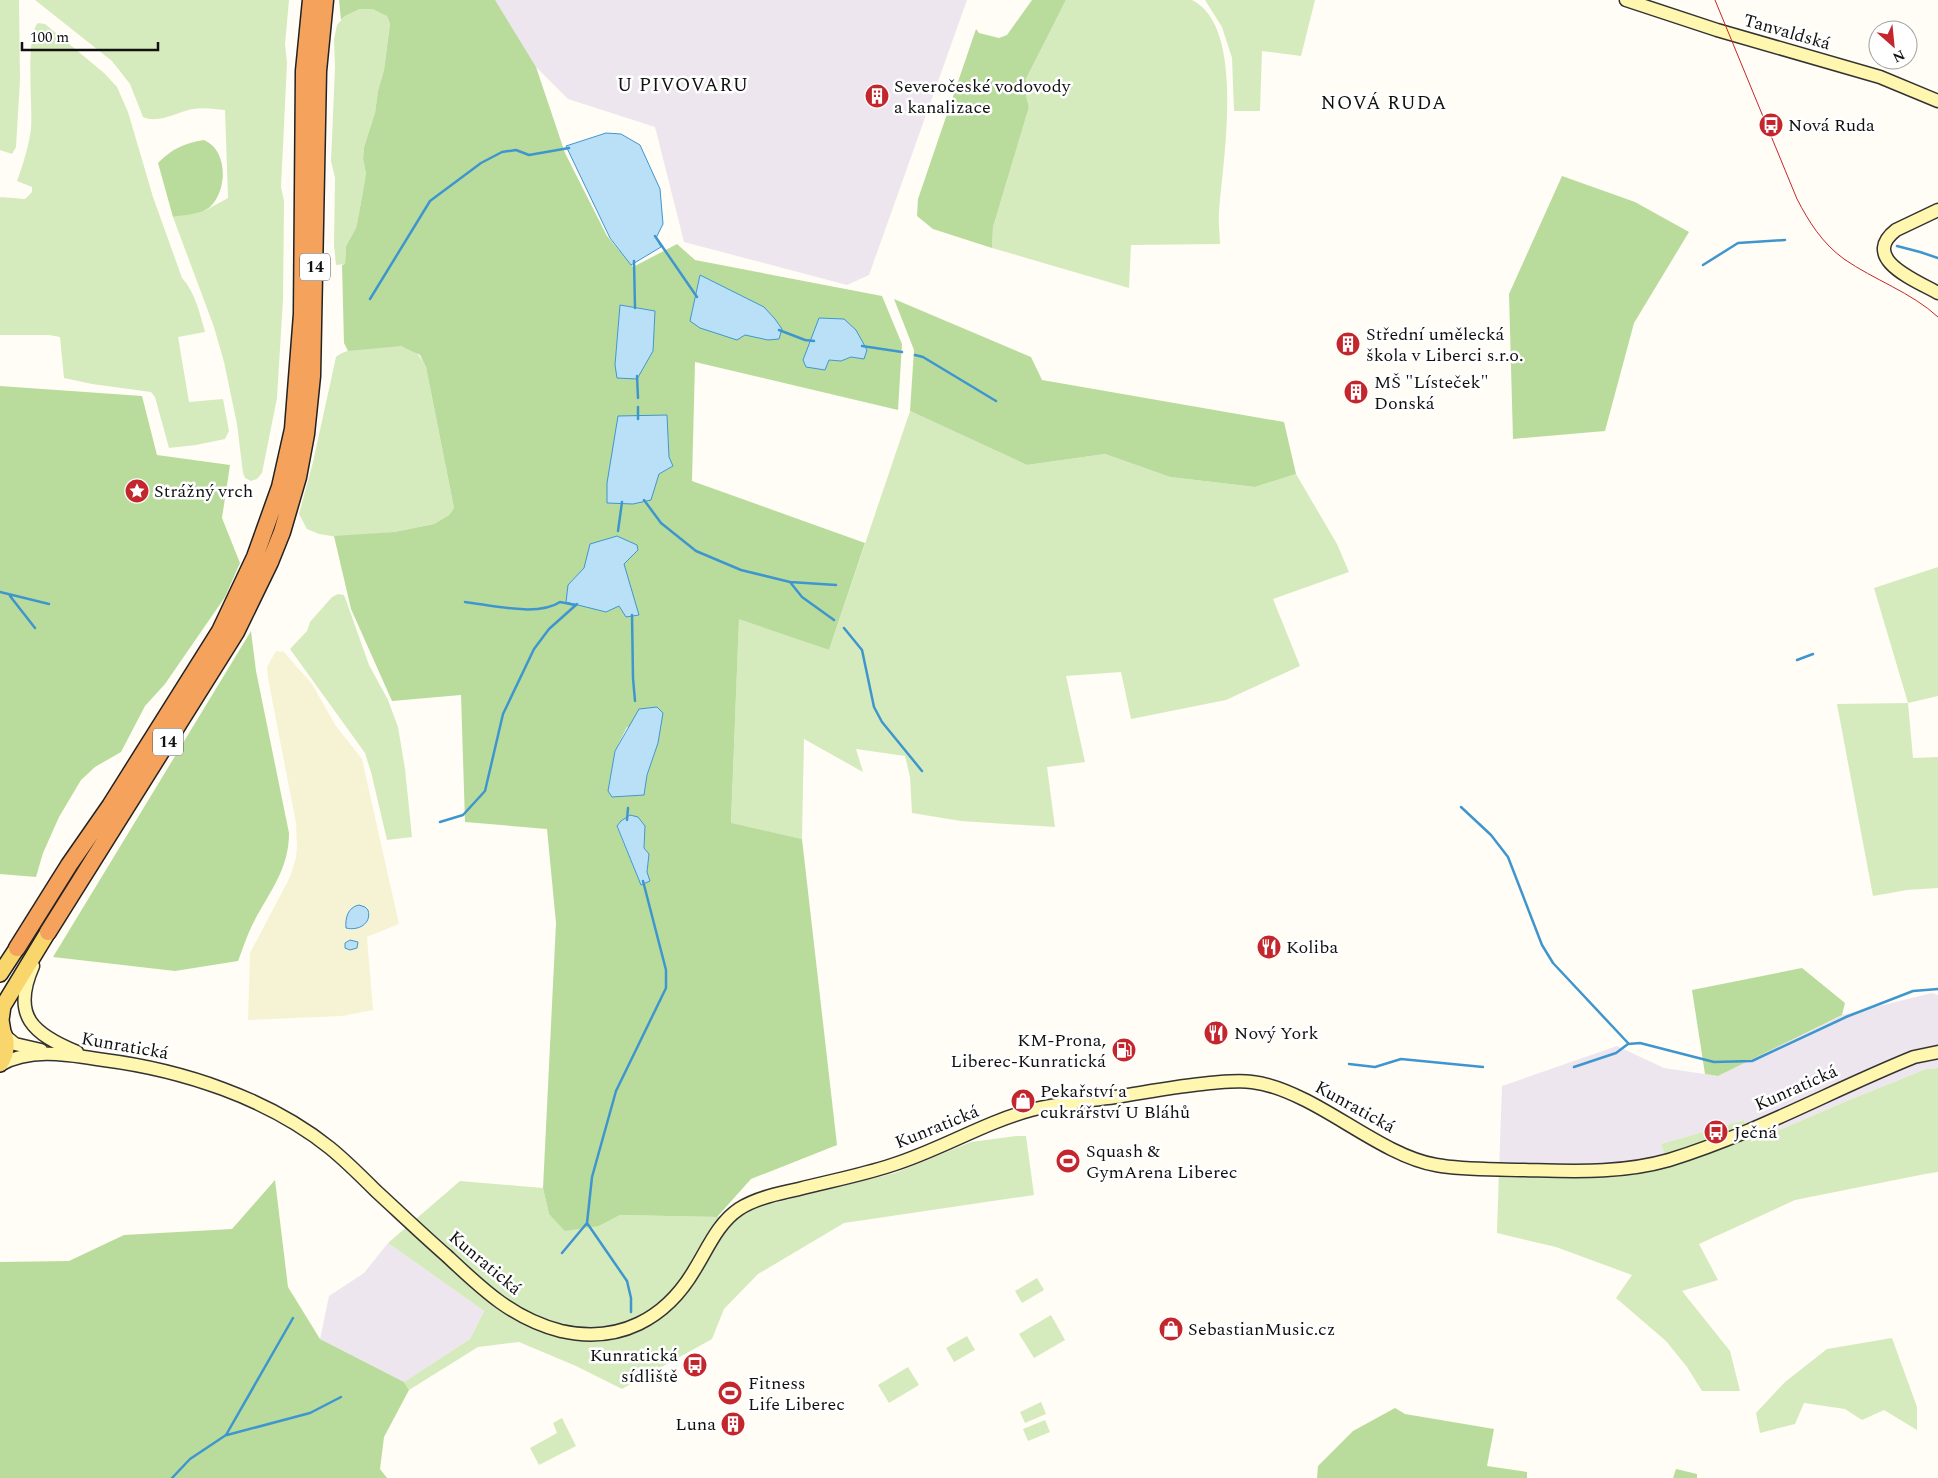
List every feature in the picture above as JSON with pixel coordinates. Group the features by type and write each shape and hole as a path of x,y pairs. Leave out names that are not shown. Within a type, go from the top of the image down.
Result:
{"highway":[{"name":"14","path":"48,932 231,640 262,560 266,525 280,487 293,429 302,314 304,71 310,0"},
{"name":"14","path":"17,948 69,865 110,806 220,631 262,560 282,532 298,477 306,434 312,376 318,71 326,0"}],"main road":[{"name":"14","path":"3,1031 0,1020 3,1006 48,932"},
{"name":"14","path":"0,974 17,948"},
{"name":"Kunratická","path":"0,1065 6,1048 3,1031"}],"street":[{"name":"Tanvaldská","path":"1626,0 1717,30 1880,77 1938,101"},
{"path":"1938,210 1896,230 1890,235 1884,248 1886,260 1893,267 1938,293"},
{"path":"48,932 27,981 24,1001 26,1011 32,1024 44,1037 88,1057"},
{"name":"Kunratická","path":"3,1031 15,1044 53,1054"},
{"name":"Kunratická","path":"0,1065 8,1060 22,1056 53,1054 88,1057 188,1077 250,1100 307,1130 335,1151 493,1298 515,1312 552,1328 566,1332 601,1334 628,1329 664,1308 675,1298 690,1278 716,1234 729,1217 740,1209 778,1194 895,1164 1032,1110 1185,1086 1232,1081 1252,1082 1276,1088 1302,1099 1386,1146 1413,1159 1432,1165 1499,1170 1598,1171 1627,1169 1681,1155 1732,1137 1914,1057 1938,1052"}],"shaded area":[{"path":"494,0 967,0 869,275 847,285 684,242 655,127 568,99 534,65"},
{"path":"276,651 284,652 312,684 336,726 362,759 399,924 367,937 373,1010 342,1016 248,1020 250,953 290,877 296,858 297,847 296,823 268,678 267,667"},
{"path":"1932,993 1938,995 1938,1068 1926,1069 1751,1142 1744,1120 1661,1144 1666,1161 1627,1169 1499,1170 1502,1086 1617,1046 1664,1068 1718,1076 1842,1015"},
{"path":"388,1243 484,1311 470,1339 404,1382 320,1339 329,1296 364,1273"}],"green space":[{"path":"0,0 19,0 20,80 16,147 12,154 0,150"},
{"path":"35,0 289,0 285,44 287,63 281,187 284,201 283,299 277,398 262,473 257,479 251,481 245,478 243,473 237,424 224,362 214,327 173,217 206,210 228,198 225,110 197,108 162,118 149,119 143,117 130,84 112,61"},
{"path":"339,0 495,0 536,67 565,153 607,236 633,267 677,244 695,260 882,296 902,344 898,410 695,362 692,481 865,543 829,650 739,619 731,823 802,839 837,1145 751,1179 717,1217 620,1215 599,1226 565,1231 549,1214 543,1188 556,923 547,829 465,822 461,695 392,701 351,609 334,536 394,532 434,524 449,515 454,508 426,367 420,355 401,346 348,351 344,343 342,265 345,264 346,246 356,228 359,213 366,174 363,159 364,147 375,113 378,91 384,70 390,24 387,16 373,9 360,9 341,20","holes":["700,275 768,340 690,321","620,305 655,311 653,351 645,363 615,365","867,350 863,359 851,357 841,361 829,360","667,415 669,457 673,466 659,474","638,550 624,564 568,585 584,568","627,727 658,743 647,775 644,795 612,797 608,791 615,751","630,815 645,826 644,848 649,854 647,872 641,885 617,827 621,821"]},
{"path":"1032,0 1066,0 1026,79 1026,96 1029,107 993,227 992,248 933,229 917,216 918,199 976,29 979,33 999,38 1007,35"},
{"path":"1066,0 1192,0 1209,15 1220,38 1226,66 1227,98 1219,217 1220,244 1131,245 1129,288 992,248 993,227 1029,107 1026,96 1026,79"},
{"path":"1205,0 1315,0 1301,56 1262,51 1260,111 1234,111 1232,58 1222,27"},
{"path":"360,9 379,10 387,16 390,24 384,70 378,91 375,113 364,147 363,159 366,174 356,228 346,246 345,264 336,265 334,245 335,178 331,161 335,67 334,39 337,25 345,16"},
{"path":"38,23 45,24 104,73 117,87 128,112 153,197 182,278 194,296 205,332 178,337 189,402 223,399 229,431 225,439 169,448 155,397 151,392 64,378 60,337 49,335 0,335 0,198 25,199 32,192 32,187 17,181 26,155 31,129 31,56 34,30"},
{"path":"204,140 218,152 221,161 223,171 220,191 216,200 207,209 193,214 173,217 158,163 179,147"},
{"path":"1562,176 1635,202 1689,232 1634,323 1605,431 1513,439 1509,294"},
{"path":"894,299 1031,357 1042,380 1284,422 1296,474 1255,487 1170,477 1105,454 1027,465 910,411 914,350"},
{"path":"385,346 405,347 414,351 426,367 454,508 449,515 434,524 394,532 338,537 319,534 307,529 299,514 313,462 336,357 347,351"},
{"path":"0,386 142,396 157,455 230,465 222,518 240,563 225,597 165,684 145,706 121,752 95,767 81,780 59,817 43,853 36,877 0,874"},
{"path":"910,411 1027,465 1105,454 1170,477 1255,487 1296,474 1337,544 1349,572 1273,599 1300,666 1226,700 1131,719 1121,672 1066,676 1085,762 1047,767 1055,827 961,821 912,813 910,777 905,756 856,749 863,772 804,739 802,839 731,824 739,618 829,650"},
{"path":"1938,567 1938,696 1908,703 1874,588"},
{"path":"338,594 344,595 369,665 388,700 398,727 405,769 412,837 387,840 365,753 290,649 307,631 310,622 332,597"},
{"path":"251,631 256,671 289,833 288,848 281,873 255,919 238,961 175,971 53,957"},
{"path":"1908,703 1913,758 1938,757 1938,888 1907,890 1873,896 1837,704"},
{"path":"1802,968 1845,1003 1842,1015 1718,1076 1705,1074 1692,990"},
{"path":"1938,1068 1938,1172 1795,1200 1699,1244 1718,1280 1682,1291 1730,1351 1740,1391 1702,1391 1687,1367 1666,1341 1616,1298 1632,1275 1556,1247 1497,1233 1499,1170 1588,1172 1666,1160 1661,1144 1744,1120 1751,1142 1926,1069"},
{"path":"1026,1136 1034,1195 844,1223 758,1274 724,1309 712,1339 622,1389 576,1366 519,1342 478,1347 409,1390 404,1382 470,1339 484,1311 388,1243 460,1181 543,1188 549,1214 599,1226 620,1215 717,1217 895,1173 971,1142"},
{"path":"275,1180 288,1287 320,1339 404,1382 409,1390 384,1437 380,1469 387,1478 0,1478 0,1262 69,1261 124,1235 232,1229"},
{"path":"1037,1278 1044,1290 1022,1303 1015,1291"},
{"path":"1051,1315 1065,1340 1034,1358 1019,1334"},
{"path":"967,1336 975,1350 954,1362 946,1348"},
{"path":"1892,1338 1917,1407 1917,1430 1884,1410 1862,1420 1845,1409 1804,1403 1795,1424 1760,1433 1756,1413 1785,1382 1827,1349"},
{"path":"908,1367 919,1385 889,1403 878,1385"},
{"path":"1041,1402 1046,1414 1025,1423 1020,1412"},
{"path":"1395,1408 1405,1414 1494,1429 1487,1466 1527,1472 1527,1478 1317,1478 1318,1466 1353,1431"},
{"path":"562,1418 576,1446 539,1465 530,1448 557,1433 553,1423"},
{"path":"1045,1420 1050,1432 1028,1441 1023,1429"},
{"path":"1676,1469 1697,1474 1697,1478 1673,1478"}],"water":[{"path":"606,133 621,134 640,145 660,189 663,224 656,238 661,247 631,265 610,238 566,146"},
{"path":"700,275 764,307 782,329 779,339 768,340 745,335 737,340 700,328 690,321"},
{"path":"620,305 655,311 653,351 637,379 617,378 615,365"},
{"path":"819,318 844,319 856,330 867,350 864,359 851,357 841,361 829,360 825,370 806,367 803,360"},
{"path":"667,415 669,457 673,466 659,474 651,500 633,504 607,503 607,483 618,416"},
{"path":"617,536 637,545 638,550 624,564 639,615 626,617 619,606 606,612 566,602 568,585 584,568 590,544"},
{"path":"657,707 663,713 658,743 647,775 644,795 612,797 608,791 615,751 639,709"},
{"path":"630,815 638,817 645,826 644,848 649,854 647,872 650,881 641,885 617,826"},
{"path":"359,905 368,910 369,915 366,923 351,929 346,928 348,914 352,908"},
{"path":"350,940 358,942 357,948 350,950 345,948 345,943"}],"waterway":[{"path":"370,299 430,201 481,163 502,152 516,150 529,155 569,148"},
{"path":"655,236 697,297"},
{"path":"1703,265 1738,243 1785,240"},
{"path":"1897,246 1938,258"},
{"path":"634,261 635,308"},
{"path":"779,330 805,340 814,341"},
{"path":"862,346 902,352"},
{"path":"915,355 923,357 996,401"},
{"path":"637,376 638,398"},
{"path":"638,407 638,419"},
{"path":"644,500 661,523 696,551 741,570 790,582 802,597 834,620"},
{"path":"618,531 622,502"},
{"path":"790,582 836,585"},
{"path":"0,592 49,604"},
{"path":"10,596 35,628"},
{"path":"465,602 514,609 540,609 560,602 575,605"},
{"path":"440,822 463,815 485,791 503,714 534,649 549,629 577,604"},
{"path":"632,615 635,701"},
{"path":"844,628 862,650 874,707 882,722 922,771"},
{"path":"1797,660 1813,654"},
{"path":"1461,807 1491,835 1508,857 1542,945 1553,963 1628,1043"},
{"path":"627,820 628,808"},
{"path":"631,1312 631,1298 627,1281 587,1223 592,1177 616,1091 666,988 666,970 643,881"},
{"path":"1574,1067 1616,1053 1628,1044 1640,1043 1714,1062 1752,1061 1846,1017 1913,991 1938,989"},
{"path":"1349,1064 1375,1067 1401,1059 1483,1067"},
{"path":"562,1253 587,1223"},
{"path":"172,1478 190,1459 226,1435 293,1318"},
{"path":"227,1435 310,1413 341,1397"}],"tram line":[{"path":"1715,0 1797,199 1817,232 1844,259 1916,300 1938,317"}],"place":[{"name":"Severočeské vodovody a kanalizace","path":"877,96"},
{"name":"Nová Ruda","path":"1771,125"},
{"name":"Střední umělecká škola v Liberci s.r.o.","path":"1348,344"},
{"name":"MŠ \"Lísteček\" Donská","path":"1356,392"},
{"name":"Strážný vrch","path":"137,491"},
{"name":"Koliba","path":"1269,947"},
{"name":"Nový York","path":"1216,1033"},
{"name":"KM-Prona, Liberec-Kunratická","path":"1124,1050"},
{"name":"Pekařství a cukrářství U Bláhů","path":"1023,1101"},
{"name":"Ječná","path":"1716,1132"},
{"name":"Squash & GymArena Liberec","path":"1068,1161"},
{"name":"SebastianMusic.cz","path":"1171,1329"},
{"name":"Kunratická sídliště","path":"695,1365"},
{"name":"Fitness Life Liberec","path":"730,1393"},
{"name":"Luna","path":"733,1424"}],"district":[{"name":"U PIVOVARU","path":"683,85"},
{"name":"NOVÁ RUDA","path":"1384,103"}]}
